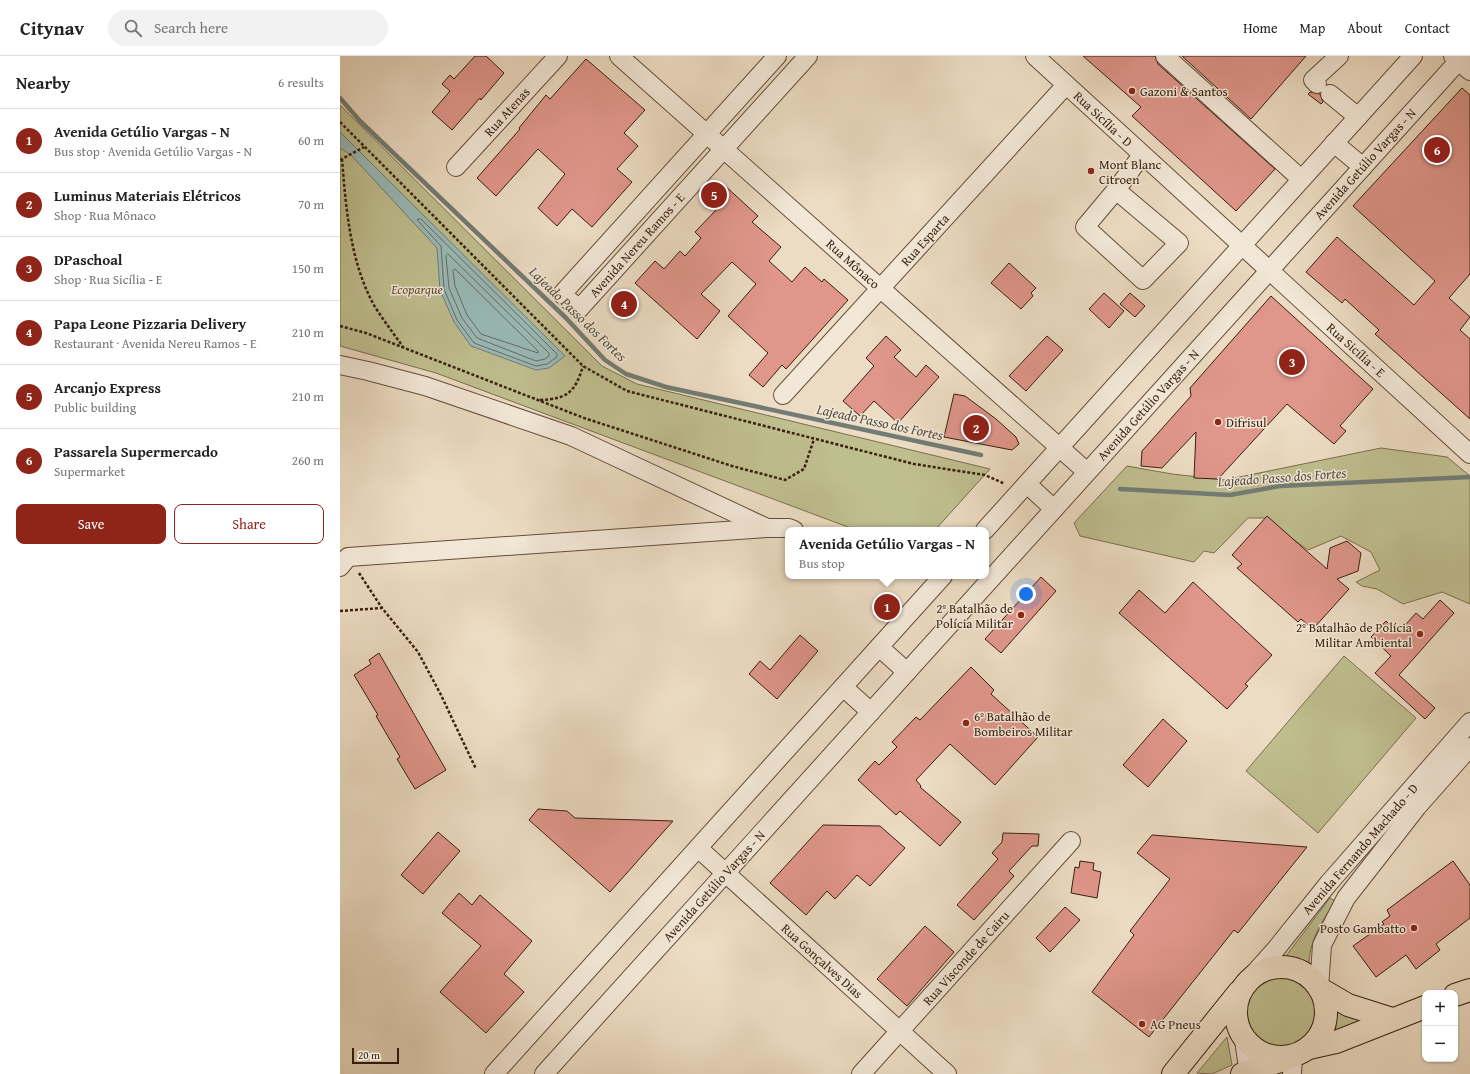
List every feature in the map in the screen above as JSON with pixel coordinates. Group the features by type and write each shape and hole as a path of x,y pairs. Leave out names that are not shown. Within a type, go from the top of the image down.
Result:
{"main road":[{"path":"1280,967 1295,969 1309,976 1319,988 1324,1000 1326,1014 1324,1027 1318,1039 1298,1060 1275,1058 1258,1052 1244,1040 1238,1028 1235,1016 1236,1004 1246,984 1266,969 1280,967"},
{"name":"Avenida Fernando Machado - D","path":"1173,1074 1246,984"},
{"path":"1319,988 1348,1005 1392,1019"},
{"path":"1458,994 1470,990"},
{"path":"1247,1073 1298,1060 1336,1042 1422,1008"}],"street":[{"name":"Rua Atenas","path":"456,167 558,56"},
{"name":"Rua Mônaco","path":"618,56 1087,472"},
{"name":"Avenida Nereu Ramos - E","path":"777,56 562,294 580,309 724,149 804,57"},
{"name":"Rua Sicília - D","path":"1035,56 1241,246"},
{"path":"1165,56 1301,179"},
{"path":"1339,56 1313,80 1358,117"},
{"path":"988,527 1413,56"},
{"name":"Avenida Getúlio Vargas - N","path":"544,1074 1363,167 1461,61"},
{"name":"Rua Esparta","path":"783,395 1066,85"},
{"path":"1334,143 1363,167"},
{"path":"1116,190 1179,243 1143,280 1085,227 1116,190 1142,155"},
{"path":"639,209 656,225"},
{"name":"Rua Sicília - E","path":"1241,246 1470,454"},
{"path":"340,365 368,370 425,386 571,436 767,528"},
{"path":"1024,487 1054,509"},
{"path":"344,562 767,528 785,528"},
{"path":"494,1074 879,647 938,579"},
{"path":"879,647 907,672"},
{"path":"843,687 871,712"},
{"name":"Avenida Fernando Machado - D","path":"1246,984 1328,884 1470,722"},
{"name":"Avenida Fernando Machado - D","path":"1319,988 1322,945 1346,898 1417,807 1470,747"},
{"path":"1383,821 1396,833"},
{"name":"Rua Visconde de Cairu","path":"861,1074 1071,841"},
{"name":"Rua Gonçalves Dias","path":"698,848 947,1074"},
{"path":"1244,1040 1247,1073"}],"path":[{"path":"340,122 583,366 627,391 914,464 985,475 1024,487"},
{"path":"364,147 341,160 347,215 360,273 375,306 403,347"},
{"path":"340,326 366,333 584,418 732,466 786,480 804,469 814,438"},
{"path":"538,400 558,399 573,391 579,380 583,366"},
{"path":"344,562 418,652 440,693 476,769"},
{"path":"340,611 382,608"}],"green space":[{"name":"Ecoparque","path":"340,105 602,366 637,384 990,469 938,527 848,527 436,373 340,346"},
{"path":"1381,448 1447,457 1470,476 1470,604 1442,592 1403,604 1377,589 1362,586 1356,582 1380,570 1371,552 1341,536 1308,550 1264,518 1248,518 1214,553 1204,551 1194,562 1080,536 1074,523 1127,466 1172,474 1225,480"},
{"path":"1344,656 1416,718 1318,833 1246,771"},
{"path":"1330,898 1335,901 1313,941 1309,958 1309,967 1283,960"},
{"path":"1280,975 1294,978 1306,985 1313,997 1316,1011 1313,1025 1306,1037 1294,1044 1280,1047 1266,1044 1254,1037 1247,1025 1244,1011 1247,997 1254,985 1266,978"},
{"path":"1334,1002 1377,1020 1333,1036 1336,1027"},
{"path":"1227,1037 1232,1065 1212,1074 1197,1073"}],"water":[{"path":"340,132 565,356 549,368 536,370 471,346 454,322 440,290 437,248 350,154 340,148"}],"building":[{"path":"475,56 486,56 504,73 481,100 480,98 452,130 432,112 450,91 442,84 450,75 454,79"},
{"path":"1083,56 1155,56 1158,64 1275,169 1236,211 1132,116 1141,107"},
{"path":"1182,56 1306,56 1251,119"},
{"path":"586,59 645,110 624,133 638,146 617,169 632,182 592,227 572,209 557,226 538,208 565,174 538,149 496,196 477,178 520,129 519,128 546,95 550,99"},
{"path":"1462,88 1470,95 1470,274 1449,298 1470,317 1460,330 1470,339 1470,419 1375,334 1379,330 1345,299 1342,303 1306,272 1337,237 1414,305 1435,281 1353,206"},
{"path":"1310,92 1320,94 1323,102 1321,104 1308,94"},
{"path":"723,184 758,216 752,222 781,247 769,261 792,282 805,267 822,282 824,279 848,300 786,369 782,365 763,387 749,375 768,353 728,316 756,284 732,262 701,294 720,311 697,339 635,283 655,261 664,269 680,251 685,256 701,238 695,232 716,210 707,202"},
{"path":"1009,263 1036,288 1031,293 1033,296 1021,309 991,283"},
{"path":"1104,293 1124,311 1109,328 1089,309"},
{"path":"1130,293 1145,306 1135,317 1120,304"},
{"path":"1271,296 1373,389 1340,426 1346,431 1334,444 1287,404 1218,479 1194,478 1196,432 1162,468 1141,466 1142,451 1191,396 1190,388"},
{"path":"886,336 901,350 894,357 916,377 926,365 939,377 898,423 874,401 860,416 843,401 874,366 866,358"},
{"path":"1047,336 1063,350 1026,391 1009,376"},
{"path":"954,394 965,396 996,419 1016,437 1019,444 1012,450 944,437"},
{"path":"1267,516 1327,569 1330,548 1347,541 1361,553 1358,571 1337,579 1349,589 1313,629 1301,619 1298,622 1237,568 1242,564 1232,555"},
{"name":"2º Batalhão de Polícia Militar","path":"1041,577 1056,591 1001,653 985,639"},
{"path":"1193,582 1272,655 1245,684 1248,686 1227,709 1119,613 1139,590 1165,613"},
{"name":"2º Batalhão de Polícia Militar Ambiental","path":"1440,600 1454,613 1399,675 1435,708 1425,719 1375,673 1391,656 1371,637 1386,621 1398,633 1416,613 1423,619"},
{"path":"800,635 818,651 777,699 749,674 760,661 770,670"},
{"path":"379,653 446,770 415,789 397,759 400,757 376,716 378,715 354,675 371,664 369,660"},
{"path":"971,667 994,690 991,694 1038,737 995,785 950,744 916,780 921,786 920,787 961,822 940,846 900,811 896,815 858,780 875,761 879,765 897,747 892,742 916,717 920,720"},
{"path":"1163,719 1187,741 1148,787 1123,765"},
{"path":"538,809 567,811 575,818 673,821 610,892 529,820"},
{"path":"823,825 880,826 905,848 870,886 857,875 835,899 827,891 806,915 770,883"},
{"path":"438,832 460,851 423,894 401,875"},
{"path":"1003,833 1039,834 1038,846 1032,846 1009,871 1014,876 974,920 957,905 998,859 992,853 1002,842"},
{"path":"1152,835 1307,847 1238,933 1234,930 1149,1037 1092,992 1134,935 1130,931 1170,879 1137,853"},
{"path":"1080,861 1094,863 1093,870 1101,872 1097,898 1071,893 1075,867 1079,868"},
{"name":"Posto Gambatto","path":"1453,861 1470,885 1470,918 1436,944 1440,950 1416,969 1406,955 1376,977 1353,946 1384,924 1382,922 1390,916 1387,910"},
{"path":"459,893 472,905 480,895 532,941 504,974 524,992 486,1033 440,992 481,946 442,913"},
{"path":"1065,907 1080,920 1050,952 1036,938"},
{"path":"925,926 954,952 907,1006 877,979"}],"waterway":[{"name":"Lajeado Passo dos Fortes","path":"340,98 360,121 566,318 605,360 626,374 666,387 981,455"},
{"name":"Lajeado Passo dos Fortes","path":"1120,489 1230,495 1280,486 1470,477"}],"place":[{"name":"Gazoni & Santos","path":"1132,91"},
{"name":"Passarela Supermercado","path":"1437,150"},
{"name":"Mont Blanc Citroen","path":"1091,171"},
{"name":"Arcanjo Express","path":"714,195"},
{"name":"Papa Leone Pizzaria Delivery","path":"624,304"},
{"name":"DPaschoal","path":"1292,362"},
{"name":"Difrisul","path":"1218,422"},
{"name":"Luminus Materiais Elétricos","path":"976,428"},
{"name":"Avenida Getúlio Vargas - N","path":"887,607"},
{"name":"2º Batalhão de Polícia Militar","path":"1021,615"},
{"name":"2º Batalhão de Polícia Militar Ambiental","path":"1420,634"},
{"name":"6º Batalhão de Bombeiros Militar","path":"966,723"},
{"name":"Posto Gambatto","path":"1414,928"},
{"name":"AG Pneus","path":"1142,1024"}]}
